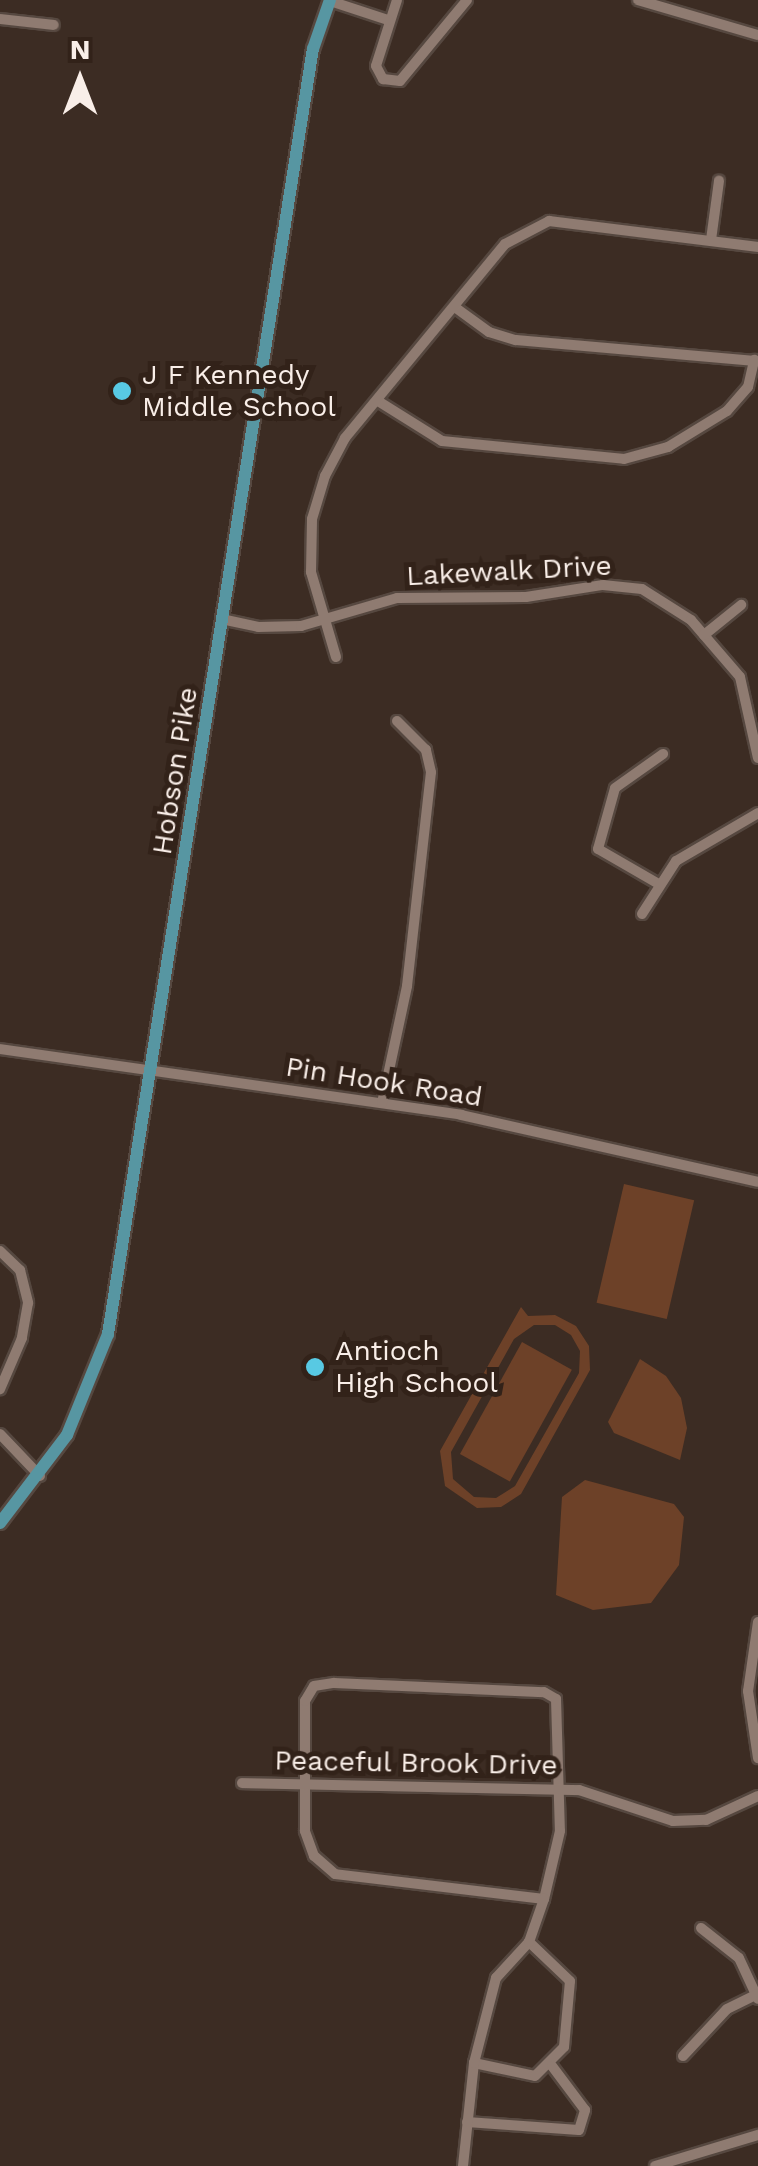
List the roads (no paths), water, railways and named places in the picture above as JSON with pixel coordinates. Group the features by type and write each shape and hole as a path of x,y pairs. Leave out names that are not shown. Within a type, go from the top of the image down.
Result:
{"main road":[{"name":"Hobson Pike","path":"0,1523 40,1476 81,1408 108,1334 226,620 314,49 330,1"}],"street":[{"path":"397,0 376,66 383,80 400,81 467,0"},
{"path":"638,0 758,35"},
{"path":"330,1 388,20"},
{"path":"0,18 54,25"},
{"path":"711,240 719,180"},
{"path":"336,656 311,572 316,500 346,438 456,308 504,244 549,222 758,247"},
{"path":"378,401 442,441 638,457 668,447 738,402 756,360 503,338 456,308"},
{"name":"Lakewalk Drive","path":"226,620 258,628 324,618 397,598 526,598 604,585 662,598 704,635 740,677 758,758"},
{"path":"704,635 741,606"},
{"path":"382,1103 408,986 432,772 426,750 397,720"},
{"path":"657,884 598,854 615,788 663,754"},
{"path":"642,914 657,884 676,861 758,813"},
{"name":"Pin Hook Road","path":"0,1049 382,1103 758,1182"},
{"path":"0,1252 20,1270 28,1303 0,1389"},
{"path":"0,1434 40,1476"},
{"path":"758,1622 748,1692 758,1758"},
{"path":"462,2166 474,2063 496,1978 529,1942 544,1899 560,1832 559,1712 552,1696 394,1683 310,1689 305,1832 314,1856 335,1874 544,1899"},
{"name":"Peaceful Brook Drive","path":"242,1783 307,1780 558,1789 673,1821 706,1820 758,1796"},
{"path":"683,2056 727,2009 758,1996 739,1958 701,1928"},
{"path":"474,2063 535,2076 552,2066 564,2047 570,1982 529,1942"},
{"path":"467,2122 580,2130 586,2110 552,2066"},
{"path":"655,2166 758,2135"}],"place":[{"name":"J F Kennedy Middle School","path":"122,391"},
{"name":"Antioch High School","path":"315,1367"}]}
